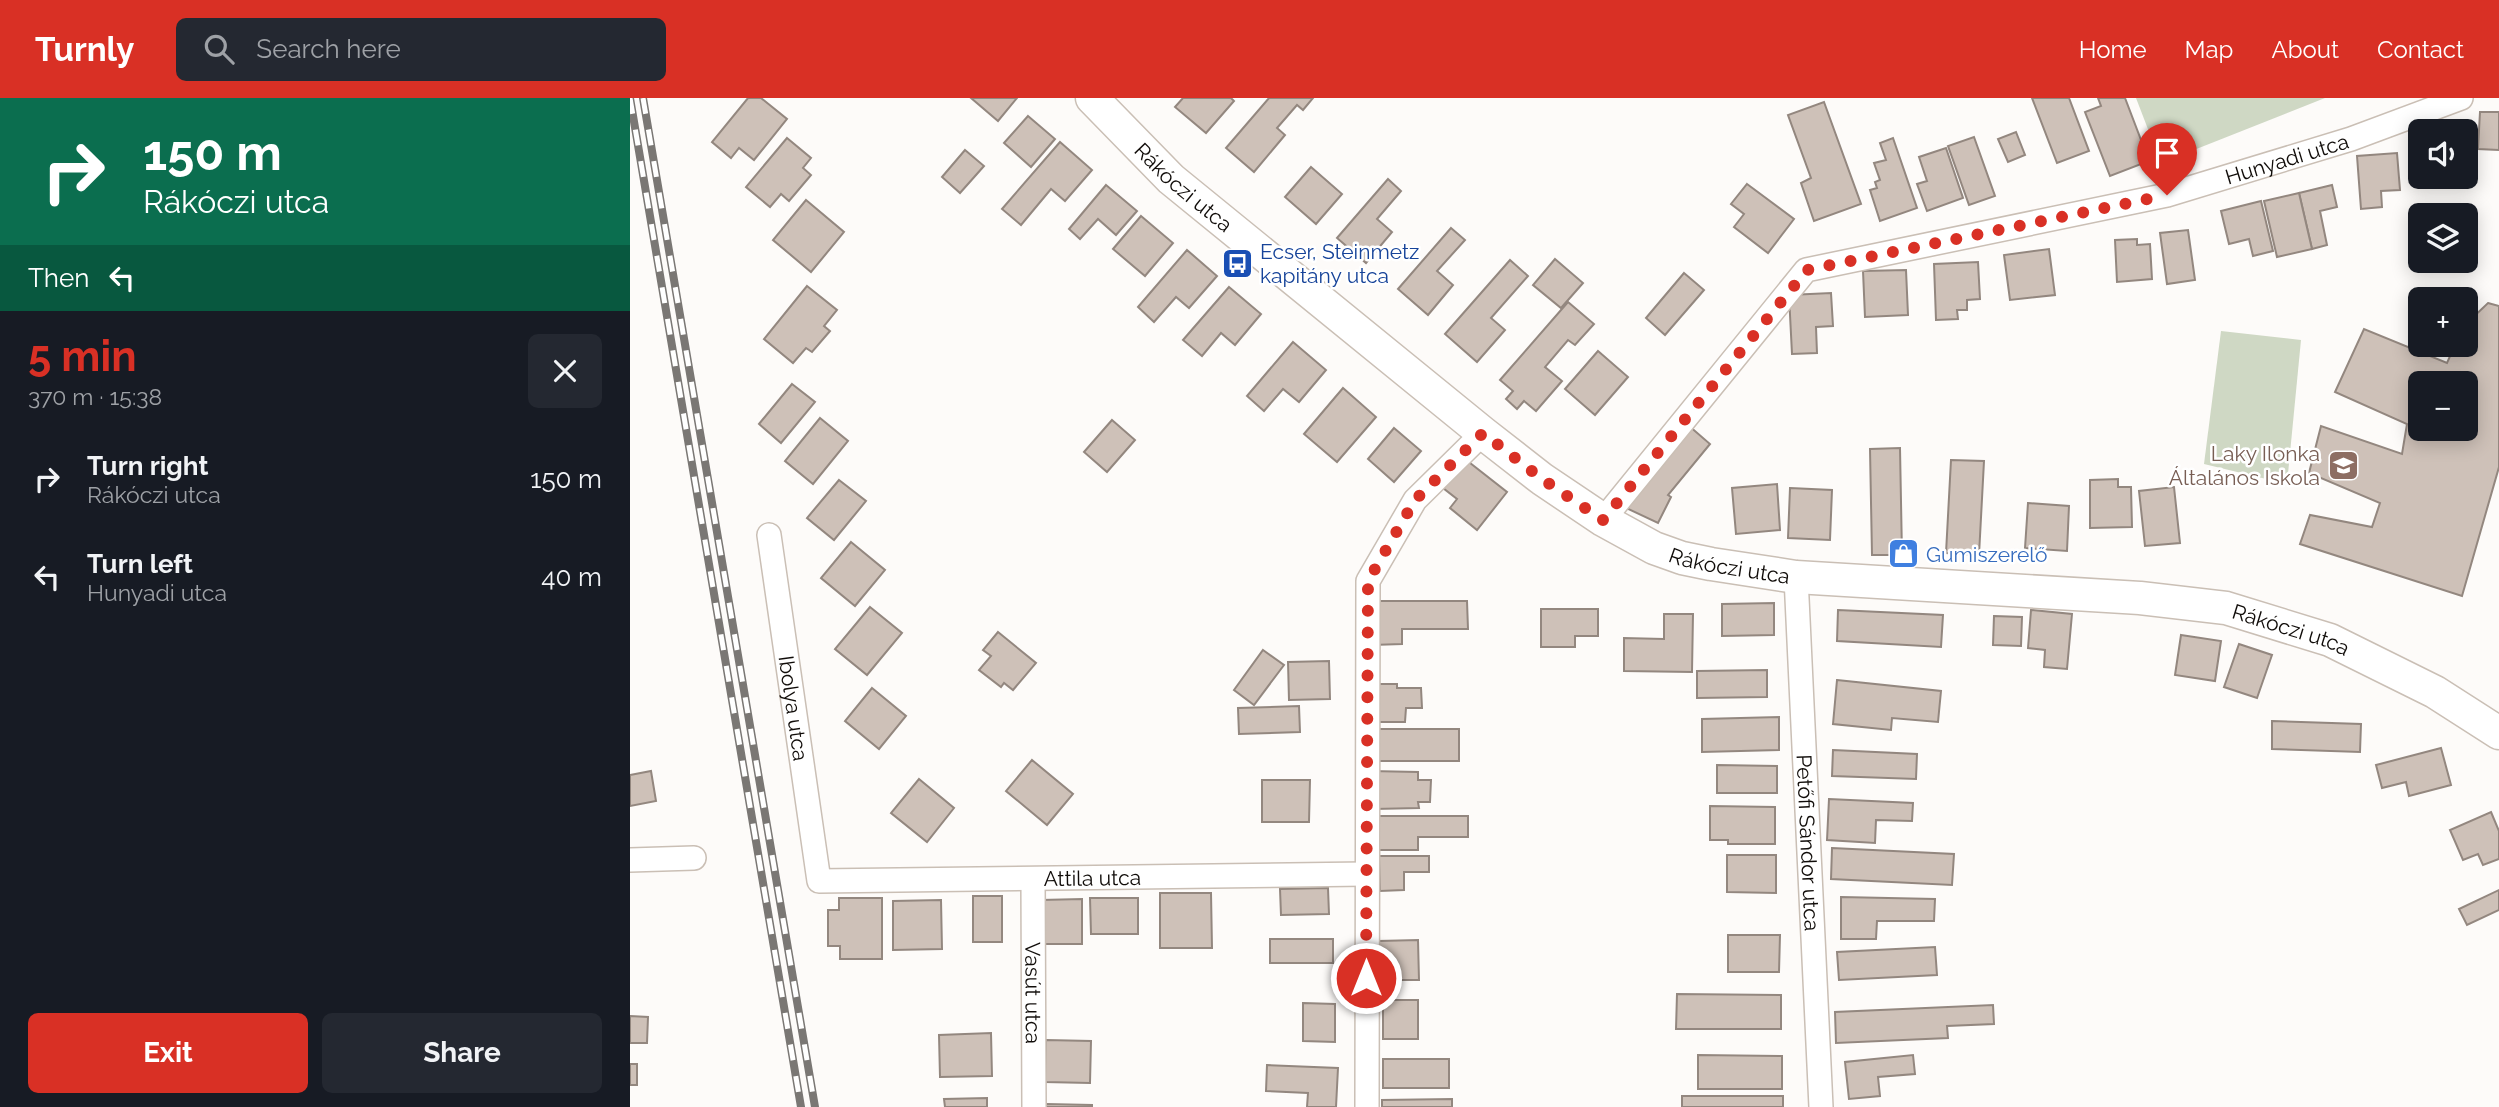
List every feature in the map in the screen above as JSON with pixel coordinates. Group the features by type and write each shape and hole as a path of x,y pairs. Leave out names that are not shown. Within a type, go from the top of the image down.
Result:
{"main road":[{"name":"Rákóczi utca","path":"1092,98 1171,179 1483,433 1542,479 1603,520 1654,548 1682,558 1796,577 2140,598 2226,608 2330,640 2435,692 2499,733"}],"street":[{"name":"Hunyadi utca","path":"1603,520 1807,270 2167,195 2351,139 2452,100"},
{"path":"1367,1107 1368,581 1415,500 1483,433"},
{"name":"Ibolya utca","path":"769,535 819,881"},
{"name":"Petőfi Sándor utca","path":"1796,577 1821,1107"},
{"path":"630,860 694,858"},
{"name":"Attila utca","path":"819,881 1366,874"},
{"name":"Vasút utca","path":"1033,879 1034,1107"}],"green space":[{"path":"2136,98 2325,98 2161,163"},
{"path":"2221,331 2301,340 2287,484 2204,464"}],"building":[{"path":"748,98 761,98 787,119 754,160 739,148 731,158 712,142"},
{"path":"971,98 1017,98 998,121"},
{"path":"1183,98 1231,98 1234,101 1206,133 1175,107"},
{"path":"1269,98 1313,98 1303,110 1297,105 1277,128 1285,135 1254,172 1226,148"},
{"path":"2032,98 2069,98 2089,151 2057,163"},
{"path":"2098,98 2125,98 2149,161 2110,176 2085,112 2101,106"},
{"path":"1824,102 1861,204 1814,221 1801,183 1811,178 1788,115"},
{"path":"2480,112 2499,112 2499,150 2478,149"},
{"path":"1028,116 1055,139 1031,167 1004,143"},
{"path":"2016,132 2025,155 2008,162 1998,139"},
{"path":"1974,137 1995,196 1969,205 1948,146"},
{"path":"787,138 811,158 803,168 811,175 789,201 781,194 770,207 746,187"},
{"path":"1893,138 1917,208 1880,221 1870,190 1877,188 1875,182 1880,180 1874,163 1886,160 1880,143"},
{"path":"1060,142 1092,170 1065,201 1051,189 1021,225 1002,209"},
{"path":"1946,148 1963,198 1927,211 1917,184 1927,181 1919,157"},
{"path":"965,150 984,166 960,193 942,177"},
{"path":"2397,153 2400,190 2381,191 2382,207 2361,209 2357,156"},
{"path":"1311,167 1342,194 1316,224 1285,197"},
{"path":"1388,179 1401,191 1377,219 1392,232 1366,263 1337,238"},
{"path":"1747,184 1794,219 1768,253 1734,227 1744,214 1731,204"},
{"path":"1106,185 1137,211 1116,235 1098,219 1080,239 1069,229"},
{"path":"2332,185 2337,207 2320,211 2327,245 2312,249 2299,193"},
{"path":"2299,193 2312,249 2277,257 2264,201"},
{"path":"806,200 844,232 811,272 773,240"},
{"path":"2261,201 2273,251 2253,256 2249,239 2229,244 2221,211"},
{"path":"1141,216 1173,243 1145,276 1113,249"},
{"path":"1451,228 1465,240 1437,271 1453,285 1428,315 1398,289"},
{"path":"2188,230 2195,280 2167,284 2160,233"},
{"path":"2137,239 2137,245 2150,244 2152,279 2117,282 2115,240"},
{"path":"2049,249 2055,295 2010,300 2004,255"},
{"path":"1187,250 1217,276 1189,308 1176,297 1154,322 1138,307"},
{"path":"1555,259 1583,283 1561,308 1533,285"},
{"path":"1510,260 1528,276 1491,318 1505,330 1477,362 1445,334"},
{"path":"1978,262 1980,299 1967,300 1967,310 1957,310 1958,319 1936,320 1934,264"},
{"path":"1906,270 1908,315 1865,317 1863,271"},
{"path":"1684,273 1704,290 1665,335 1646,318"},
{"path":"807,286 837,310 824,326 830,331 812,352 806,348 793,363 764,339"},
{"path":"1229,287 1261,314 1235,345 1221,333 1202,356 1183,340"},
{"path":"1831,293 1833,326 1816,327 1817,353 1792,354 1789,295"},
{"path":"1568,302 1594,324 1575,345 1568,340 1545,367 1562,381 1536,411 1524,401 1517,409 1506,399 1513,391 1500,380"},
{"path":"2488,303 2499,306 2499,467 2462,596 2300,544 2310,515 2372,527 2380,503 2309,473 2321,426 2402,454 2407,424 2335,392 2364,329 2408,347 2408,357 2432,357 2447,363 2450,357 2478,357 2478,313"},
{"path":"1293,342 1326,370 1299,402 1283,389 1264,411 1247,396"},
{"path":"1598,351 1628,377 1595,415 1565,389"},
{"path":"792,384 815,402 781,443 759,424"},
{"path":"1343,388 1376,417 1337,462 1304,434"},
{"path":"820,418 848,441 813,484 785,461"},
{"path":"1112,420 1135,440 1107,472 1084,452"},
{"path":"1688,425 1710,444 1668,495 1671,497 1658,523 1622,506"},
{"path":"1394,428 1421,451 1394,482 1368,459"},
{"path":"1900,448 1902,555 1872,555 1870,449"},
{"path":"1465,459 1507,492 1477,530 1450,508 1457,499 1443,488"},
{"path":"1951,460 1984,461 1979,555 1946,553"},
{"path":"2118,479 2118,487 2131,487 2132,527 2090,528 2090,480"},
{"path":"839,480 866,501 834,540 807,518"},
{"path":"1777,484 1780,530 1736,534 1732,488"},
{"path":"2174,487 2180,543 2145,546 2139,491"},
{"path":"1790,488 1832,490 1830,540 1788,538"},
{"path":"2028,503 2069,506 2067,551 2025,548"},
{"path":"851,542 885,570 855,606 821,578"},
{"path":"1371,601 1467,601 1468,629 1402,629 1402,644 1372,645"},
{"path":"1774,603 1774,635 1722,636 1722,604"},
{"path":"870,607 902,633 867,675 835,649"},
{"path":"1541,609 1598,609 1598,636 1575,636 1575,647 1541,647"},
{"path":"1838,610 1943,615 1941,647 1837,641"},
{"path":"2031,610 2072,614 2067,669 2044,667 2045,650 2028,648"},
{"path":"1664,614 1693,614 1692,672 1624,671 1624,638 1664,639"},
{"path":"1994,616 2022,617 2021,646 1993,645"},
{"path":"998,632 1036,663 1013,690 1004,683 1001,687 979,670 991,656 983,650"},
{"path":"2181,635 2221,641 2215,681 2175,675"},
{"path":"2239,644 2272,655 2257,698 2224,687"},
{"path":"1263,650 1284,665 1254,705 1234,690"},
{"path":"1329,661 1330,699 1289,700 1288,662"},
{"path":"1767,670 1767,697 1697,698 1697,671"},
{"path":"1837,680 1941,691 1938,722 1892,718 1891,730 1833,724"},
{"path":"1372,684 1421,688 1422,708 1406,708 1405,722 1372,722"},
{"path":"872,688 906,716 879,749 845,721"},
{"path":"1299,706 1300,732 1239,734 1238,708"},
{"path":"1779,717 1779,750 1702,752 1702,719"},
{"path":"2272,721 2361,724 2360,752 2272,749"},
{"path":"1372,729 1459,729 1459,761 1372,761"},
{"path":"2441,748 2451,785 2409,796 2406,782 2382,788 2376,765"},
{"path":"1833,750 1917,754 1916,779 1832,776"},
{"path":"1032,760 1073,794 1047,825 1006,791"},
{"path":"1717,765 1777,766 1777,793 1717,793"},
{"path":"651,771 656,801 630,806 630,775"},
{"path":"1370,771 1418,772 1418,780 1431,780 1430,802 1418,802 1419,808 1374,809"},
{"path":"919,779 954,808 927,842 891,813"},
{"path":"1262,780 1310,780 1309,822 1262,822"},
{"path":"1829,799 1913,803 1912,821 1876,820 1875,843 1827,840"},
{"path":"1710,806 1775,807 1775,844 1728,844 1728,840 1710,840"},
{"path":"2491,812 2499,831 2499,859 2483,865 2478,854 2463,860 2450,830"},
{"path":"1377,816 1468,816 1468,837 1418,837 1418,850 1377,850"},
{"path":"1832,848 1954,854 1952,885 1831,879"},
{"path":"1727,855 1776,855 1776,893 1727,892"},
{"path":"1379,856 1429,856 1429,872 1404,872 1404,890 1380,891"},
{"path":"1328,888 1329,914 1281,915 1280,889"},
{"path":"2499,890 2499,910 2467,925 2459,909"},
{"path":"1160,893 1211,893 1212,948 1160,948"},
{"path":"973,896 1002,896 1002,942 973,942"},
{"path":"1841,897 1935,899 1934,921 1877,921 1876,939 1841,939"},
{"path":"839,898 882,898 882,959 840,959 840,946 828,946 828,910 839,910"},
{"path":"1090,898 1138,898 1138,934 1091,934"},
{"path":"1082,899 1082,944 1041,944 1041,900"},
{"path":"941,900 942,949 893,950 893,901"},
{"path":"1728,935 1780,935 1779,972 1728,972"},
{"path":"1270,939 1333,939 1333,963 1270,963"},
{"path":"1418,940 1419,980 1379,980 1379,941"},
{"path":"1935,947 1937,975 1839,980 1837,952"},
{"path":"1677,994 1781,995 1781,1029 1676,1029"},
{"path":"1383,1000 1418,1000 1418,1039 1383,1039"},
{"path":"1303,1003 1335,1004 1335,1042 1303,1041"},
{"path":"1993,1005 1994,1024 1947,1026 1948,1038 1836,1043 1835,1012"},
{"path":"630,1016 648,1017 647,1043 630,1043"},
{"path":"991,1033 992,1076 940,1077 939,1035"},
{"path":"1046,1040 1091,1041 1090,1083 1045,1082"},
{"path":"1698,1055 1782,1056 1782,1089 1698,1089"},
{"path":"1913,1055 1915,1074 1878,1077 1880,1096 1849,1099 1845,1062"},
{"path":"1383,1059 1449,1059 1449,1088 1383,1088"},
{"path":"630,1064 637,1064 637,1085 630,1085"},
{"path":"1267,1065 1338,1068 1336,1107 1307,1107 1308,1093 1266,1091"},
{"path":"1682,1096 1783,1096 1783,1107 1682,1107"},
{"path":"987,1098 987,1107 945,1107 944,1099"},
{"path":"1452,1099 1452,1107 1382,1107 1382,1100"},
{"path":"1046,1104 1092,1105 1092,1107 1046,1107"}],"railway":[{"path":"630,98 801,1107"},
{"path":"643,98 815,1107"}],"place":[{"name":"Ecser, Steinmetz kapitány utca","path":"1237,263"},
{"name":"Laky Ilonka Általános Iskola","path":"2343,465"},
{"name":"Gumiszerelő","path":"1903,554"}],"route":[{"path":"1366,978 1368,581 1415,500 1483,433 1542,479 1603,520 1807,270 2167,195"}]}
